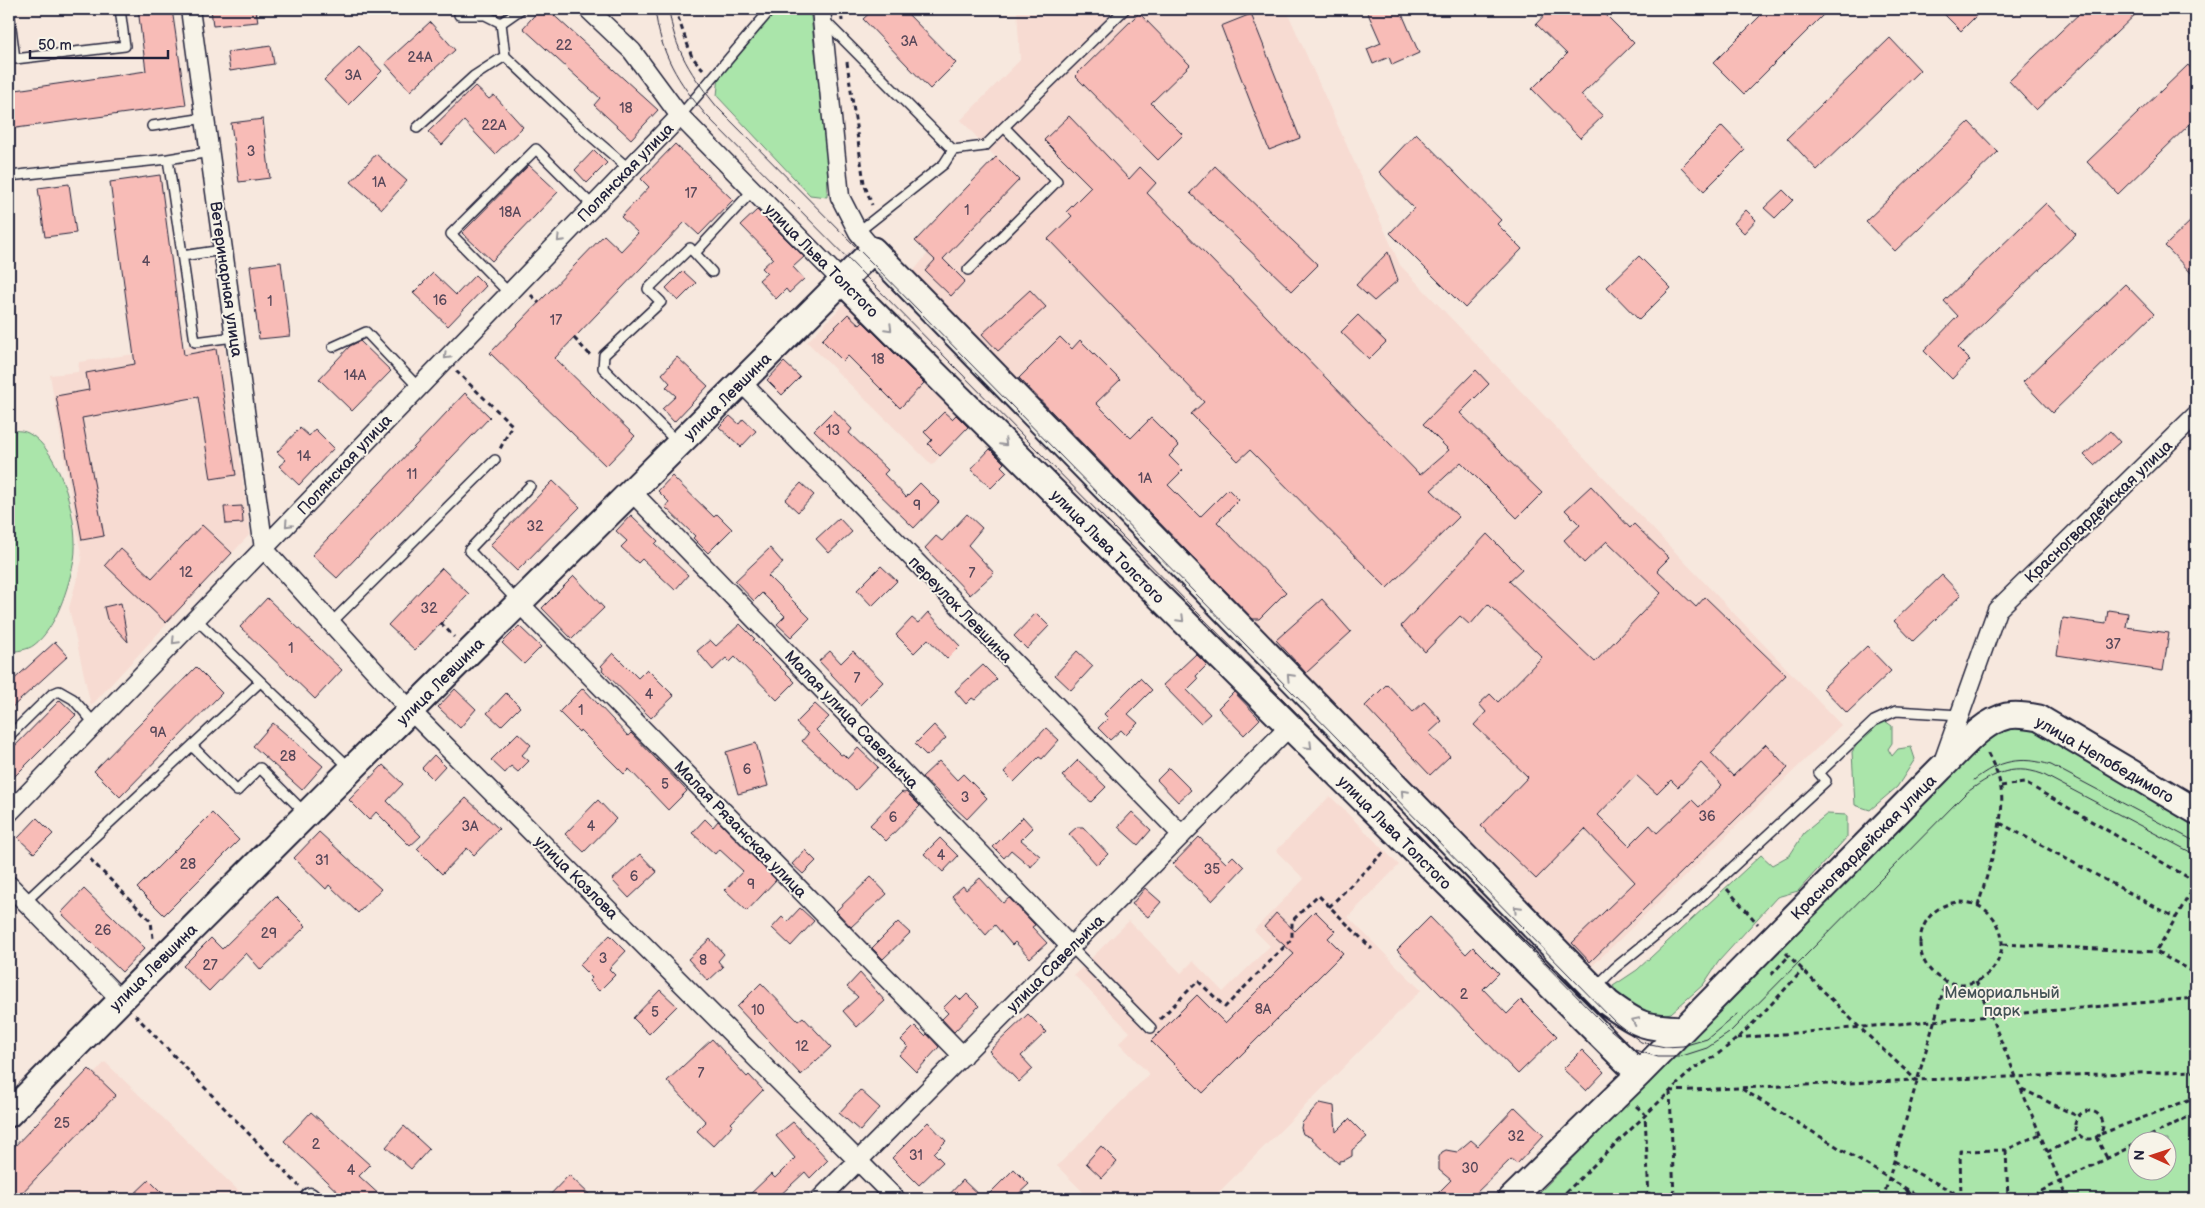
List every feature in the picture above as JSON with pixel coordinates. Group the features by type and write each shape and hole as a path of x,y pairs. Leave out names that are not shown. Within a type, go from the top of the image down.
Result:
{"street":[{"name":"Ветеринарная улица","path":"190,9 264,550"},
{"name":"улица Льва Толстого","path":"588,9 632,50 680,116 842,281 1639,1074"},
{"path":"821,13 837,181 840,196 866,241"},
{"name":"Полянская улица","path":"9,812 264,550 508,292 680,116"},
{"name":"улица Льва Толстого","path":"866,241 1608,1003 1631,1020 1648,1027 1682,1030"},
{"name":"улица Левшина","path":"9,1114 157,963 518,602 632,492 842,281 866,241"},
{"name":"переулок Левшина","path":"741,382 1182,835"},
{"name":"Красногвардейская улица","path":"1510,1199 1639,1074 1940,769 1997,610 2196,415"},
{"name":"Малая улица Савельича","path":"632,492 1071,947"},
{"name":"улица Козлова","path":"264,550 411,711 896,1199"},
{"name":"Малая Рязанская улица","path":"518,602 963,1056"},
{"name":"улица Непобедимого","path":"1940,769 1988,724 2007,716 2024,715 2038,718 2196,811"},
{"name":"улица Савельича","path":"820,1199 1289,727"},
{"path":"9,885 121,1000"}],"lane":[{"path":"9,12 15,59 125,46 120,9"},
{"path":"501,23 521,9"},
{"path":"680,116 771,9"},
{"path":"953,150 985,146 1125,9"},
{"path":"821,13 844,40 953,150"},
{"path":"459,15 485,15 501,23"},
{"path":"501,23 505,56 576,123 628,168"},
{"path":"417,128 474,76 505,56"},
{"path":"152,126 205,118"},
{"path":"968,270 1057,181 1004,128"},
{"path":"508,292 451,234 536,149 593,206"},
{"path":"866,241 877,217 944,164 953,150"},
{"path":"9,176 168,159 210,152"},
{"path":"168,159 195,342 234,337"},
{"path":"695,254 753,190"},
{"path":"679,444 603,368 604,355 661,302 648,288 690,248 712,272"},
{"path":"182,256 223,250"},
{"path":"333,347 366,332 418,387"},
{"path":"331,623 495,460"},
{"path":"518,602 469,550 530,486"},
{"path":"196,619 352,770"},
{"path":"24,902 260,682"},
{"path":"9,736 52,694 59,691 73,699 95,724"},
{"path":"1594,988 1615,968 1684,912 1826,781 1819,773 1874,721 1896,711 1960,715"},
{"path":"192,746 237,791 260,768 307,815"},
{"path":"1071,947 1151,1028"}],"path":[{"path":"841,9 864,183 877,217"},
{"path":"529,293 539,303"},
{"path":"574,338 603,368"},
{"path":"455,370 512,425 495,460"},
{"path":"1978,733 1994,766 2001,786 2000,824 1978,906"},
{"path":"2001,786 2024,783 2196,882 2156,952"},
{"path":"2000,824 2176,918"},
{"path":"1329,907 1391,846"},
{"path":"81,849 151,921 157,963"},
{"path":"1718,880 1772,939 1859,1027 1916,1080"},
{"path":"1151,1028 1198,981 1225,1007 1292,939 1292,920 1318,895 1372,949"},
{"path":"1963,902 1978,906 1991,914 2000,928 2002,944 1999,960 1990,973 1976,981 1960,984 1946,981 1932,972 1923,958 1920,942 1924,926 1933,914 1947,904 1963,902"},
{"path":"2002,944 2156,952 2196,973"},
{"path":"1771,975 1789,956"},
{"path":"1559,1199 1694,1068 1710,1061 1736,1038 1803,970"},
{"path":"1883,1199 1946,981"},
{"path":"1976,981 2067,1199"},
{"path":"1736,1038 1990,1014 2196,998"},
{"path":"121,1000 311,1198"},
{"path":"1670,1091 1916,1080 2196,1071"},
{"path":"1741,1088 1923,1199"},
{"path":"2021,1089 2077,1116"},
{"path":"1670,1091 1674,1199"},
{"path":"2047,1152 2080,1137 2091,1140 2101,1134 2196,1097"},
{"path":"1630,1100 1645,1114 1649,1199"},
{"path":"2080,1137 2074,1127 2077,1116 2087,1110 2098,1113 2104,1123 2101,1134"},
{"path":"2162,1130 2196,1113"},
{"path":"1961,1198 1960,1151 2006,1150 2040,1134"},
{"path":"2096,1137 2107,1158"},
{"path":"2025,1199 2128,1147"},
{"path":"2006,1150 2008,1199"},
{"path":"1894,1161 1961,1198"},
{"path":"1905,1188 1912,1199"}],"shaded area":[{"path":"1017,9 1286,9 1400,265 1841,725 1587,971 912,273 928,253 915,241 996,158 961,120 1020,60"},
{"path":"847,301 971,424 932,465 807,342"},
{"path":"224,341 250,534 91,706 69,608 82,560 50,375 78,372 79,362"},
{"path":"1330,796 1399,865 1348,917 1421,990 1212,1199 1090,1199 1057,1166 1149,1074 1119,1043 1130,1032 1074,975 1129,921 1181,973 1193,961 1223,992 1270,946 1254,930 1304,879 1276,851"},
{"path":"105,1062 247,1199 9,1199 9,1152 89,1069 94,1074"}],"green space":[{"path":"778,9 807,9 811,17 828,167 827,197 810,195 717,96 719,75"},
{"path":"9,430 28,433 40,442 50,455 59,471 66,490 71,509 75,545 69,582 49,629 31,647 9,652"},
{"path":"1885,721 1892,726 1892,743 1888,749 1892,756 1898,749 1911,747 1915,759 1897,787 1870,810 1855,805 1852,752 1866,731"},
{"name":"Мемориальный парк","path":"2010,726 2035,728 2196,822 2196,1199 1533,1199 1995,733"},
{"path":"1827,814 1847,815 1847,837 1798,891 1777,897 1719,961 1703,985 1671,1013 1655,1016 1638,1013 1622,1002 1613,986 1637,970 1761,855 1772,865 1790,855 1804,833"}],"building":[{"path":"138,9 172,9 186,105 9,129 9,91 146,71"},
{"path":"211,9 256,9 258,22 213,26"},
{"path":"540,9 547,9 658,110 631,139 594,105 600,98 523,28"},
{"path":"874,9 903,9 956,63 930,89 863,19"},
{"path":"1366,9 1400,9 1419,53 1392,65 1389,57 1373,64 1367,49 1381,43"},
{"path":"1550,9 1600,9 1634,43 1581,95 1603,116 1580,138 1532,89 1567,54 1536,24"},
{"path":"1767,9 1829,9 1744,94 1713,63"},
{"path":"1939,9 1983,9 1961,31"},
{"path":"2084,9 2141,9 2036,110 2009,81"},
{"path":"1139,13 1190,65 1151,103 1183,135 1158,160 1075,76"},
{"path":"1251,14 1300,138 1269,150 1221,26"},
{"path":"430,22 455,50 410,91 385,63"},
{"path":"1890,38 1920,70 1817,170 1787,138"},
{"path":"271,46 274,64 230,71 227,52"},
{"path":"359,46 382,71 348,105 324,80"},
{"path":"2188,65 2196,74 2196,118 2118,194 2087,162"},
{"path":"475,86 489,99 494,95 523,127 495,154 464,121 442,145 428,132"},
{"path":"1069,116 1129,179 1140,167 1156,183 1147,193 1420,475 1449,450 1423,424 1476,370 1489,384 1460,413 1542,493 1517,518 1461,462 1431,490 1459,517 1387,588 1250,450 1238,461 1191,414 1204,402 1048,239 1072,216 1067,211 1091,187 1044,140"},
{"path":"263,119 270,178 239,182 231,123"},
{"path":"1969,122 1998,152 1895,251 1866,221"},
{"path":"1722,126 1745,150 1704,191 1681,167"},
{"path":"1416,133 1501,220 1497,224 1522,249 1465,308 1390,233 1414,208 1379,172"},
{"path":"675,144 733,200 699,235 685,222 555,358 635,436 606,466 490,353 604,235 621,251 638,233 621,217 649,187 641,179"},
{"path":"594,150 607,163 587,183 575,170"},
{"path":"376,154 407,181 382,209 351,182"},
{"path":"996,157 1019,180 943,259 965,281 951,296 925,271 935,260 915,241"},
{"path":"529,165 558,192 492,261 462,233"},
{"path":"1215,166 1318,265 1292,291 1190,193"},
{"path":"160,175 184,355 216,349 236,475 211,479 198,397 82,418 104,536 82,540 56,396 89,390 86,373 135,364 110,182"},
{"path":"69,184 76,233 45,237 38,188"},
{"path":"1783,190 1793,200 1775,218 1764,208"},
{"path":"2046,203 2076,234 1958,348 1970,360 1952,379 1924,351 1958,316 1944,301"},
{"path":"757,210 804,257 793,267 804,279 789,293 786,289 776,299 759,280 767,273 762,268 773,258 741,225"},
{"path":"1746,210 1756,220 1744,233 1734,223"},
{"path":"2196,216 2196,278 2165,246"},
{"path":"1388,252 1398,280 1374,301 1356,285"},
{"path":"1639,256 1671,288 1639,320 1607,287"},
{"path":"281,262 290,336 259,339 250,266"},
{"path":"683,271 696,283 678,301 666,288"},
{"path":"433,273 456,295 475,275 486,286 448,326 413,293"},
{"path":"2125,284 2154,314 2052,413 2023,382"},
{"path":"1030,290 1046,307 998,351 982,334"},
{"path":"848,314 860,325 863,322 924,383 900,408 848,356 843,361 822,340"},
{"path":"1358,315 1386,342 1369,359 1341,332"},
{"path":"1060,337 1072,349 1080,340 1120,380 1096,403 1131,438 1151,418 1179,446 1169,456 1183,470 1168,485 1200,517 1228,489 1239,500 1217,522 1286,592 1259,619 1253,619 1019,378"},
{"path":"360,341 391,371 352,411 319,379 350,346"},
{"path":"677,357 708,386 674,422 662,409 676,396 666,387 670,383 662,374"},
{"path":"784,362 800,377 782,395 767,380"},
{"path":"465,393 490,417 337,578 312,555"},
{"path":"834,410 852,429 849,433 888,470 884,474 906,497 920,483 939,502 914,528 814,430"},
{"path":"944,412 952,419 956,415 968,427 940,456 928,444 932,440 924,432"},
{"path":"730,416 739,424 743,419 756,431 741,447 719,427"},
{"path":"300,428 309,436 315,429 334,448 299,485 279,466 286,460 277,452"},
{"path":"2110,431 2120,442 2094,465 2084,455"},
{"path":"990,449 1004,463 1001,466 1007,472 991,488 971,469"},
{"path":"672,476 714,517 717,514 732,529 708,553 693,538 695,536 665,507 669,502 658,491"},
{"path":"553,481 580,507 517,571 490,545"},
{"path":"801,483 814,495 798,512 785,500"},
{"path":"1591,486 1630,528 1634,524 1669,558 1657,570 1696,607 1705,597 1786,675 1711,753 1733,776 1766,744 1788,768 1590,962 1572,943 1635,882 1585,829 1536,879 1481,826 1528,777 1474,725 1486,712 1479,704 1490,694 1498,702 1542,657 1488,604 1470,625 1460,616 1425,652 1401,626 1487,534 1522,569 1509,581 1595,662 1661,593 1607,541 1584,563 1564,540 1580,525 1565,510","holes":["1701,763 1722,785 1699,807 1692,800 1657,833 1650,825 1629,846 1598,815 1636,775 1657,794 1671,780 1678,787"]},
{"path":"242,506 243,523 226,524 224,507"},
{"path":"967,514 982,528 968,545 994,573 970,595 925,548 936,536 942,541"},
{"path":"631,515 658,541 655,544 688,575 675,590 642,559 638,563 621,547 627,541 616,531"},
{"path":"839,518 852,532 829,553 816,539"},
{"path":"202,525 232,553 166,623 105,565 120,548 152,578"},
{"path":"770,548 783,563 768,576 810,618 791,637 777,624 785,616 762,593 754,601 735,581"},
{"path":"881,566 897,581 872,606 857,590"},
{"path":"442,568 469,594 415,650 388,625"},
{"path":"1942,575 1961,595 1913,641 1894,621"},
{"path":"574,576 604,608 572,639 542,608"},
{"path":"267,598 342,670 315,699 240,627"},
{"path":"1322,599 1351,632 1306,673 1276,640"},
{"path":"121,603 128,642 107,619 104,607"},
{"path":"2108,610 2128,613 2126,627 2169,633 2163,671 2057,655 2063,618 2106,624"},
{"path":"928,612 960,646 947,659 928,639 914,653 896,635 912,618 918,623"},
{"path":"1036,613 1049,626 1027,649 1014,636"},
{"path":"740,624 755,639 753,640 795,682 777,700 735,657 730,662 726,658 713,670 697,651 710,640 716,646"},
{"path":"519,626 541,647 524,664 502,643"},
{"path":"55,642 68,656 9,710 9,684"},
{"path":"1867,646 1891,671 1847,713 1823,688"},
{"path":"830,651 841,663 853,651 883,682 860,705 819,661"},
{"path":"1077,651 1093,666 1071,690 1055,675"},
{"path":"613,653 638,678 647,669 674,696 651,718 602,670 601,666"},
{"path":"1196,654 1207,665 1196,676 1198,679 1187,690 1210,714 1200,723 1163,685"},
{"path":"983,665 997,679 975,700 972,698 966,704 955,691"},
{"path":"196,667 222,693 120,797 94,771"},
{"path":"1140,678 1152,690 1128,714 1138,723 1126,735 1121,730 1110,740 1098,728 1108,718 1104,714"},
{"path":"1387,684 1413,712 1424,702 1442,721 1429,733 1450,756 1430,775 1365,706"},
{"path":"583,688 628,736 631,733 687,791 668,810 629,769 624,774 559,712"},
{"path":"455,689 476,709 460,728 438,707"},
{"path":"1234,692 1260,719 1244,735 1218,708"},
{"path":"506,693 520,707 501,726 487,713"},
{"path":"60,700 76,715 9,782 9,752"},
{"path":"815,704 829,717 816,730 841,755 843,754 848,759 858,748 878,767 856,790 802,741 808,734 796,723"},
{"path":"273,723 323,766 302,790 253,746"},
{"path":"934,725 946,738 927,756 915,744"},
{"path":"1046,728 1059,740 1042,759 1039,757 1014,782 1004,772"},
{"path":"518,733 531,745 522,755 529,761 518,772 511,766 505,773 491,760"},
{"path":"756,743 768,786 738,794 726,752"},
{"path":"434,755 445,766 433,779 422,768"},
{"path":"1078,760 1106,787 1091,802 1062,776"},
{"path":"939,761 957,780 963,774 987,798 967,819 922,777"},
{"path":"383,765 403,784 387,801 421,836 410,846 376,812 369,820 349,800"},
{"path":"1169,768 1191,790 1178,802 1157,780"},
{"path":"902,792 906,792 920,806 886,841 870,825"},
{"path":"466,798 499,829 474,855 467,848 442,874 417,849"},
{"path":"598,800 616,819 584,852 565,834"},
{"path":"1132,812 1151,830 1138,845 1118,827"},
{"path":"212,813 239,840 164,915 137,888"},
{"path":"1023,817 1033,828 1021,840 1040,856 1031,867 1011,850 1004,858 993,847"},
{"path":"37,818 53,834 34,853 18,838"},
{"path":"705,819 713,827 718,821 776,880 747,911 725,890 743,871 719,849 715,854 692,833"},
{"path":"1077,827 1083,827 1108,854 1097,865 1069,834"},
{"path":"319,832 381,889 358,913 329,885 326,889 294,858"},
{"path":"1199,837 1226,863 1233,856 1244,867 1212,901 1173,864"},
{"path":"940,838 958,856 943,872 924,854"},
{"path":"805,850 816,861 803,874 792,864"},
{"path":"640,854 657,872 629,898 612,880"},
{"path":"871,877 887,894 851,927 836,911"},
{"path":"980,878 1003,903 1009,898 1035,925 1032,927 1047,943 1030,958 1015,942 1012,945 995,925 986,935 952,896 963,886 966,890"},
{"path":"1145,888 1161,902 1148,917 1132,904"},
{"path":"84,889 145,948 122,972 61,913"},
{"path":"276,896 306,926 261,970 246,953 209,991 183,966 211,938 222,949"},
{"path":"800,908 814,921 791,946 772,928 782,917 787,922"},
{"path":"1315,911 1335,931 1328,938 1343,953 1203,1093 1151,1041 1197,995 1225,1023 1294,954 1264,927 1276,913 1295,931"},
{"path":"1430,917 1466,954 1473,947 1499,973 1483,989 1507,1014 1521,1000 1557,1036 1518,1074 1397,950"},
{"path":"898,922 910,933 883,959 872,948"},
{"path":"610,935 626,951 609,969 615,975 599,991 589,981 592,978 579,965"},
{"path":"710,939 724,954 718,961 723,967 708,981 688,959"},
{"path":"860,973 885,1001 857,1027 843,1011 858,997 847,987"},
{"path":"761,983 798,1021 803,1017 831,1047 801,1075 737,1007"},
{"path":"660,990 677,1006 649,1034 633,1018"},
{"path":"967,994 979,1006 954,1032 942,1019 948,1013 943,1008 956,995 961,1000"},
{"path":"1028,1014 1046,1032 1021,1056 1033,1069 1019,1082 989,1051"},
{"path":"915,1026 925,1036 927,1034 939,1047 916,1072 899,1055 908,1047 901,1040"},
{"path":"712,1039 747,1077 749,1075 763,1090 731,1123 733,1125 713,1146 697,1131 706,1122 667,1081"},
{"path":"1582,1050 1604,1072 1586,1091 1563,1069"},
{"path":"89,1069 116,1095 16,1199 9,1199 9,1152"},
{"path":"860,1090 880,1108 860,1131 839,1113"},
{"path":"1320,1103 1334,1106 1336,1132 1349,1119 1367,1137 1352,1150 1352,1156 1339,1161 1339,1164 1310,1137 1303,1134 1301,1128 1302,1123"},
{"path":"1515,1107 1544,1135 1517,1164 1511,1159 1470,1199 1432,1199 1451,1180 1439,1170 1439,1157 1442,1152 1446,1150 1457,1152 1471,1140 1478,1146"},
{"path":"311,1112 370,1165 359,1176 384,1199 345,1199 284,1141"},
{"path":"793,1122 828,1160 810,1178 805,1172 776,1199 745,1199 771,1174 775,1178 795,1158 776,1136"},
{"path":"928,1122 946,1141 934,1153 943,1162 919,1185 892,1158"},
{"path":"404,1126 429,1149 411,1169 386,1147"},
{"path":"1101,1146 1117,1162 1102,1178 1086,1163"},
{"path":"1014,1169 1029,1184 1013,1199 984,1199"},
{"path":"569,1175 594,1199 546,1199"},
{"path":"149,1180 168,1199 129,1199"},
{"path":"963,1180 983,1199 945,1199"}],"tram line":[{"path":"655,9 661,39 672,66 687,91 706,115 1606,1026 1635,1050 1658,1057 1679,1057 1707,1048 1729,1033 1965,794 1992,776 2011,770 2031,771 2042,774 2196,855"},
{"path":"669,9 671,24 680,50 692,73 718,108 1615,1022 1641,1042 1665,1047 1683,1046 1707,1039 1737,1014"},
{"path":"1974,780 1992,768 2011,762 2030,761 2051,765 2196,842"}]}
